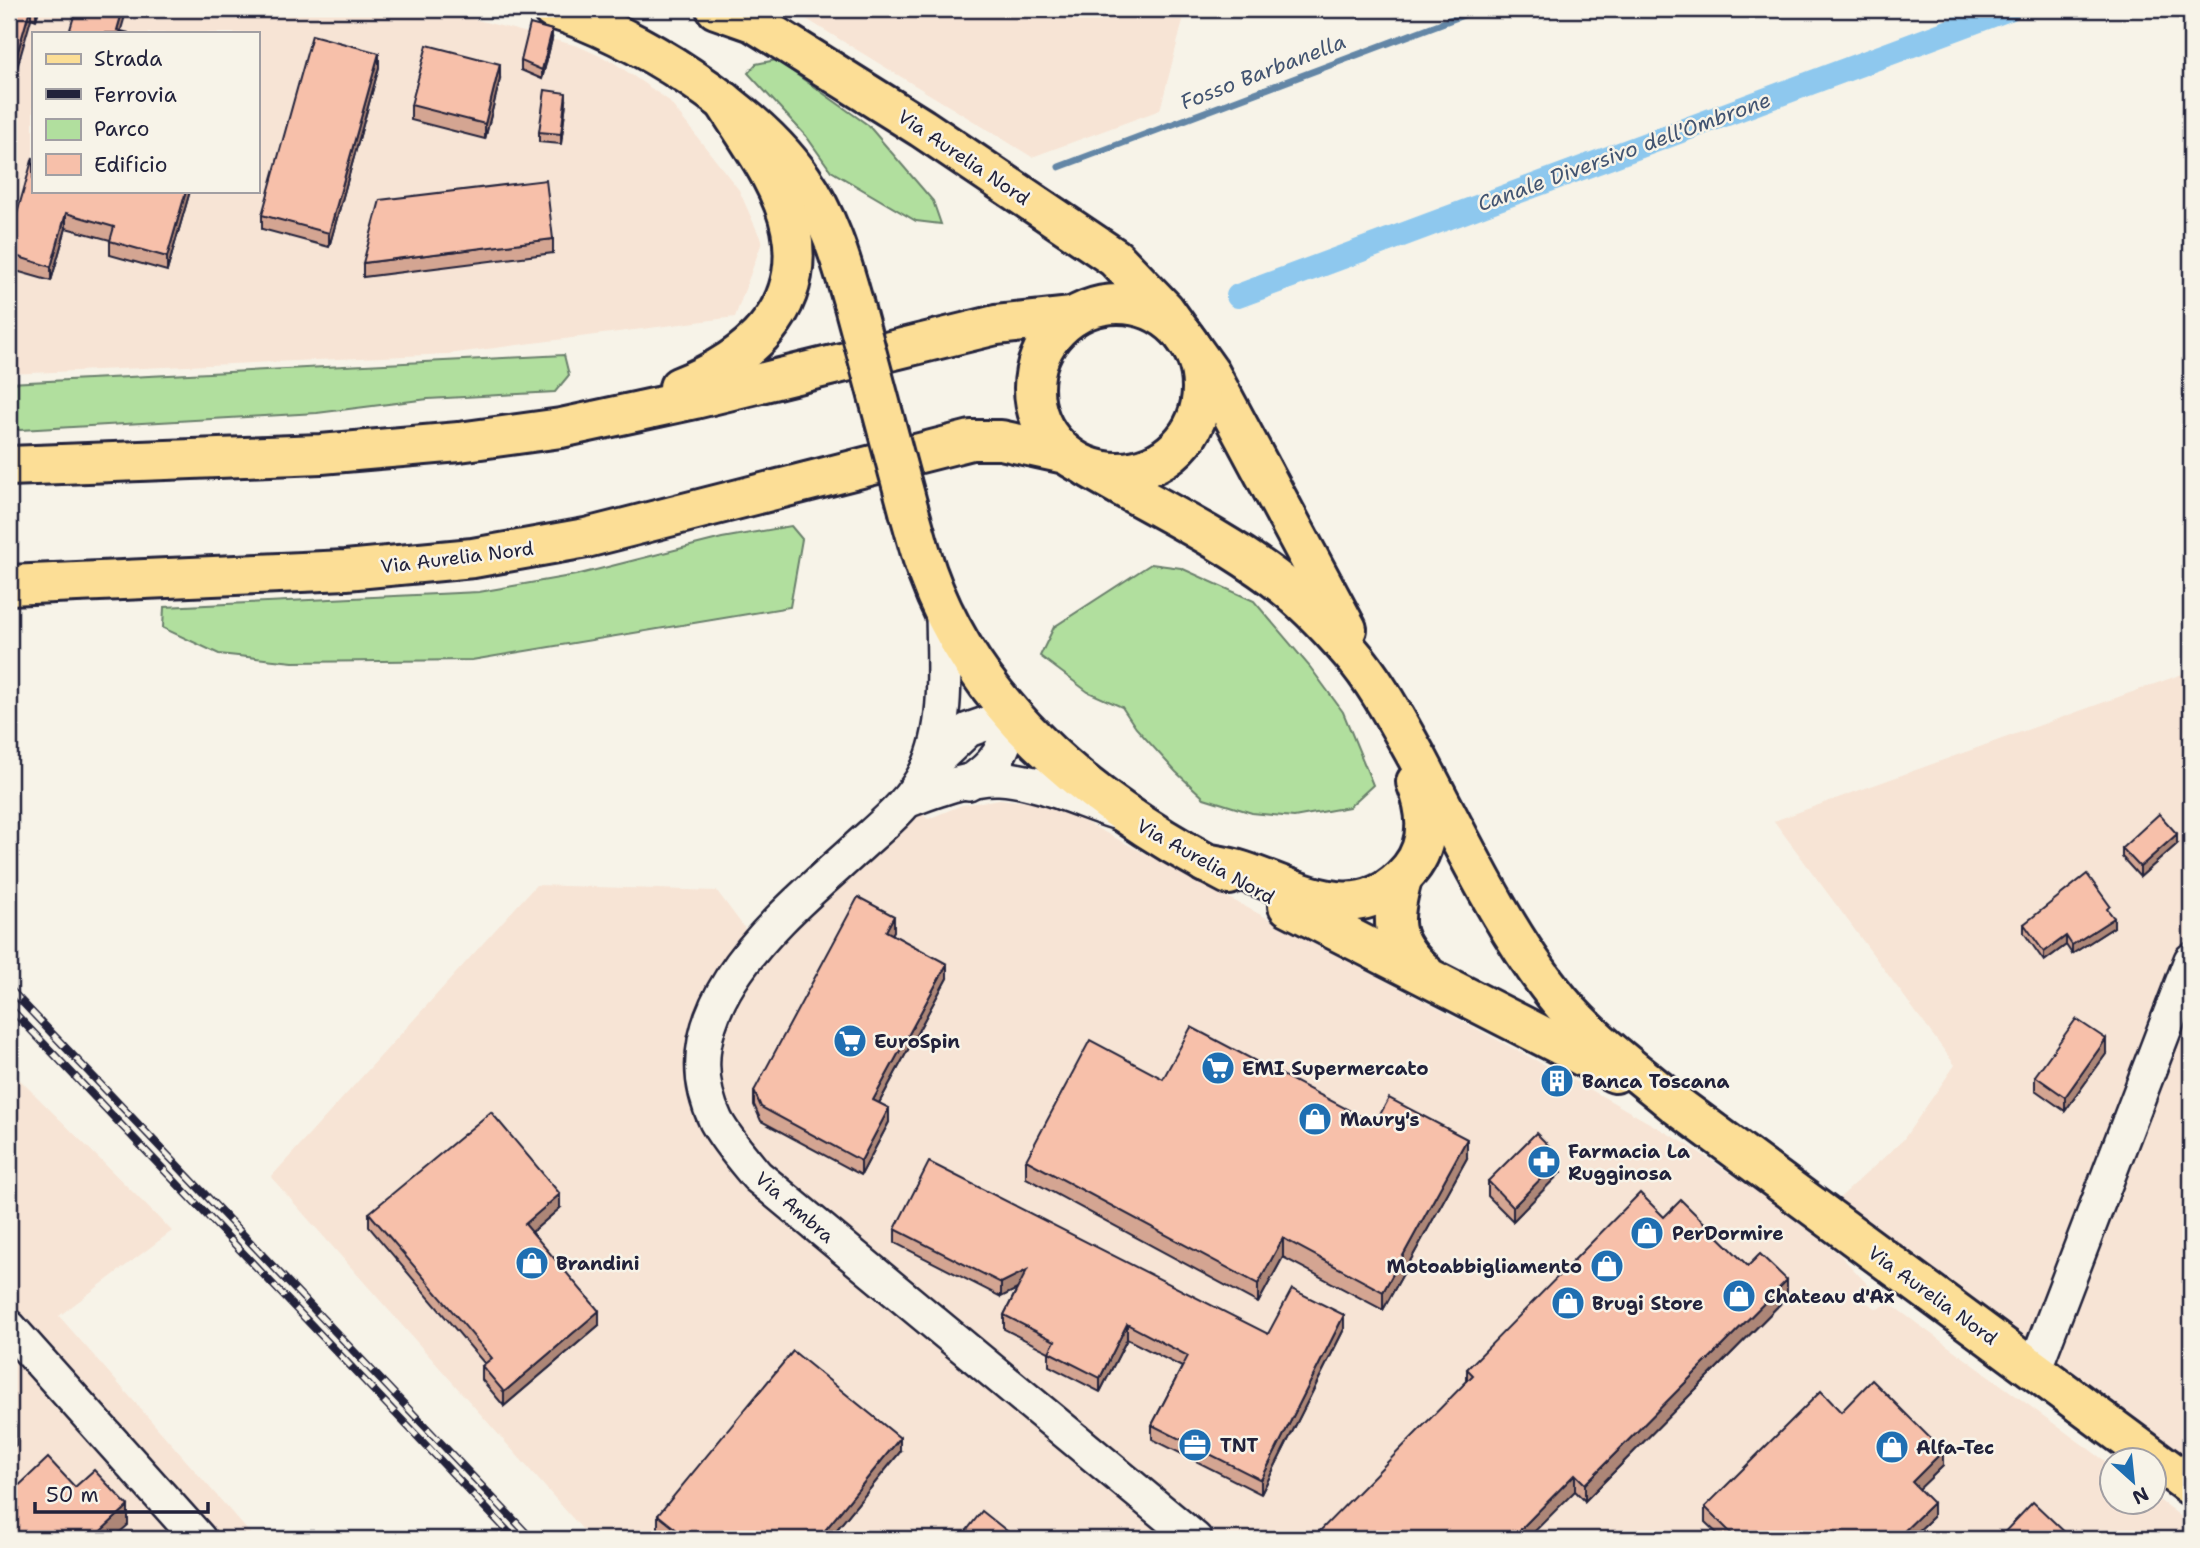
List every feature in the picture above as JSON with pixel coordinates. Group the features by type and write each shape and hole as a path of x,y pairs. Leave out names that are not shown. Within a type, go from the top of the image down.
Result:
{"main road":[{"name":"Via Aurelia Nord","path":"552,9 657,57 724,101 800,177 838,250 909,511 928,574 943,607 974,663 1012,715 1073,777 1163,841 1675,1104"},
{"name":"Via Aurelia Nord","path":"9,585 346,570 473,558 586,538 971,440 1001,440 1076,460 1108,472 1130,472 1150,466 1169,455 1185,440 1202,401 1202,379 1197,358 1187,339 1165,310 1115,258 877,99 753,22 716,9"},
{"path":"590,422 696,380 742,355 770,328 784,301 794,261 791,227 770,176 724,101"},
{"name":"Via Aurelia Nord","path":"1076,460 1049,438 1038,417 1034,384 1041,351 1054,332 1072,317 1091,308 1112,303 1134,305 1154,312 1172,323 1187,339"},
{"name":"Via Aurelia Nord","path":"9,466 321,454 459,442 590,422 996,325 1072,317"},
{"path":"1187,339 1210,373 1387,703 1422,797 1426,823 1423,846 1402,879 1393,920 1396,937 1406,956 1431,978"},
{"path":"1076,460 1274,578 1304,603 1352,654 1387,703"},
{"name":"Via Aurelia Nord","path":"1387,703 1483,880 1553,992 1593,1036 1675,1104 2191,1486"},
{"path":"1205,863 1240,870 1306,896 1331,902 1374,897 1402,879"}],"street":[{"path":"928,769 943,694 943,607"},
{"path":"909,800 928,769 968,730 1012,715 1008,740 1002,752 984,773 968,783"},
{"path":"909,800 945,787 996,778 1014,780 1122,814"},
{"name":"Via Ambra","path":"909,800 782,917 738,969 722,994 709,1026 704,1056 709,1100 730,1143 757,1176 1195,1539"},
{"path":"2034,1370 2191,960"},
{"path":"9,1327 199,1539"}],"shaded area":[{"path":"9,9 435,9 578,46 613,62 668,100 739,190 762,242 735,317 448,354 9,374"},
{"path":"790,9 1186,9 1160,110 1032,157"},
{"path":"2188,672 2191,674 2191,1471 2168,1454 2168,1446 2158,1446 1834,1203 1903,1140 1955,1065 1774,821"},
{"path":"895,791 928,819 962,805 1000,799 1038,803 1074,816 1579,1083 1688,1145 1763,1195 1839,1254 1869,1286 1863,1300 1877,1309 1889,1303 2098,1456 2098,1516 2168,1516 2168,1507 2191,1524 2191,1539 591,1539 271,1177 536,885 717,891 746,930"},
{"path":"9,1069 172,1231 59,1316 255,1539 9,1539"}],"green space":[{"path":"776,60 868,125 933,201 941,224 916,221 831,171 806,136 748,73 756,64"},
{"path":"564,355 569,375 555,392 428,399 317,413 20,430 9,427 9,383"},
{"path":"791,526 802,539 790,607 472,660 293,662 219,654 163,628 164,607 479,592 576,575 722,538"},
{"path":"1151,564 1181,568 1254,601 1310,667 1343,712 1373,785 1349,807 1294,817 1252,813 1204,798 1136,728 1122,707 1088,692 1040,656 1054,627"}],"building":[{"path":"9,9 30,9 9,82"},
{"path":"76,9 123,9 117,30 125,32 69,32"},
{"path":"530,24 552,30 542,70 521,61"},
{"path":"312,35 379,53 329,233 262,215"},
{"path":"427,45 500,64 485,124 411,105"},
{"path":"545,90 566,93 561,134 539,132"},
{"path":"32,161 32,192 186,192 167,257 110,241 114,227 66,213 51,267 9,254 9,242"},
{"path":"546,180 553,239 363,263 380,200"},
{"path":"2159,814 2177,834 2140,867 2122,848"},
{"path":"2087,874 2110,906 2107,909 2114,918 2072,945 2066,936 2044,952 2024,924"},
{"name":"EuroSpin","path":"858,897 894,916 886,931 947,964 873,1100 889,1108 861,1161 761,1107 754,1091"},
{"path":"2076,1019 2106,1039 2065,1097 2035,1076"},
{"path":"1191,1027 1375,1124 1389,1098 1467,1139 1383,1292 1283,1238 1258,1284 1026,1160 1090,1040 1163,1079"},
{"path":"491,1112 560,1194 525,1224 599,1311 504,1392 482,1366 492,1358 369,1213"},
{"path":"1536,1133 1561,1158 1513,1207 1488,1181"},
{"path":"929,1162 1268,1334 1292,1289 1344,1315 1261,1480 1152,1425 1188,1356 1127,1324 1100,1378 1049,1352 1055,1341 1004,1315 1027,1270 1001,1283 895,1229"},
{"path":"1640,1193 1664,1217 1681,1200 1748,1266 1760,1254 1787,1280 1585,1484 1575,1474 1511,1539 1312,1539 1473,1375 1467,1369"},
{"path":"793,1351 900,1438 818,1539 688,1539 658,1515"},
{"path":"1872,1380 1943,1451 1912,1482 1933,1503 1896,1539 1737,1539 1705,1507 1821,1391 1841,1412"},
{"path":"9,1417 16,1426 9,1433"},
{"path":"48,1458 75,1487 94,1470 128,1506 92,1539 9,1539 9,1495"},
{"path":"2033,1502 2072,1539 1998,1539"},
{"path":"982,1511 1017,1539 960,1539"},
{"path":"1656,1531 1665,1539 1648,1539"}],"waterway":[{"name":"Fosso Barbanella","path":"1059,167 1479,9"},
{"name":"Canale Diversivo dell'Ombrone","path":"1238,296 2009,9"}],"railway":[{"path":"9,988 532,1539"},
{"path":"9,1007 515,1539"}],"place":[{"name":"EuroSpin","path":"850,1041"},
{"name":"EMI Supermercato","path":"1218,1068"},
{"name":"Banca Toscana","path":"1557,1081"},
{"name":"Maury's","path":"1315,1119"},
{"name":"Farmacia La Rugginosa","path":"1544,1162"},
{"name":"PerDormire","path":"1647,1233"},
{"name":"Brandini","path":"532,1263"},
{"name":"Motoabbigliamento","path":"1607,1266"},
{"name":"Chateau d'Ax","path":"1739,1296"},
{"name":"Brugi Store","path":"1568,1303"},
{"name":"TNT","path":"1195,1445"},
{"name":"Alfa-Tec","path":"1892,1447"}]}
